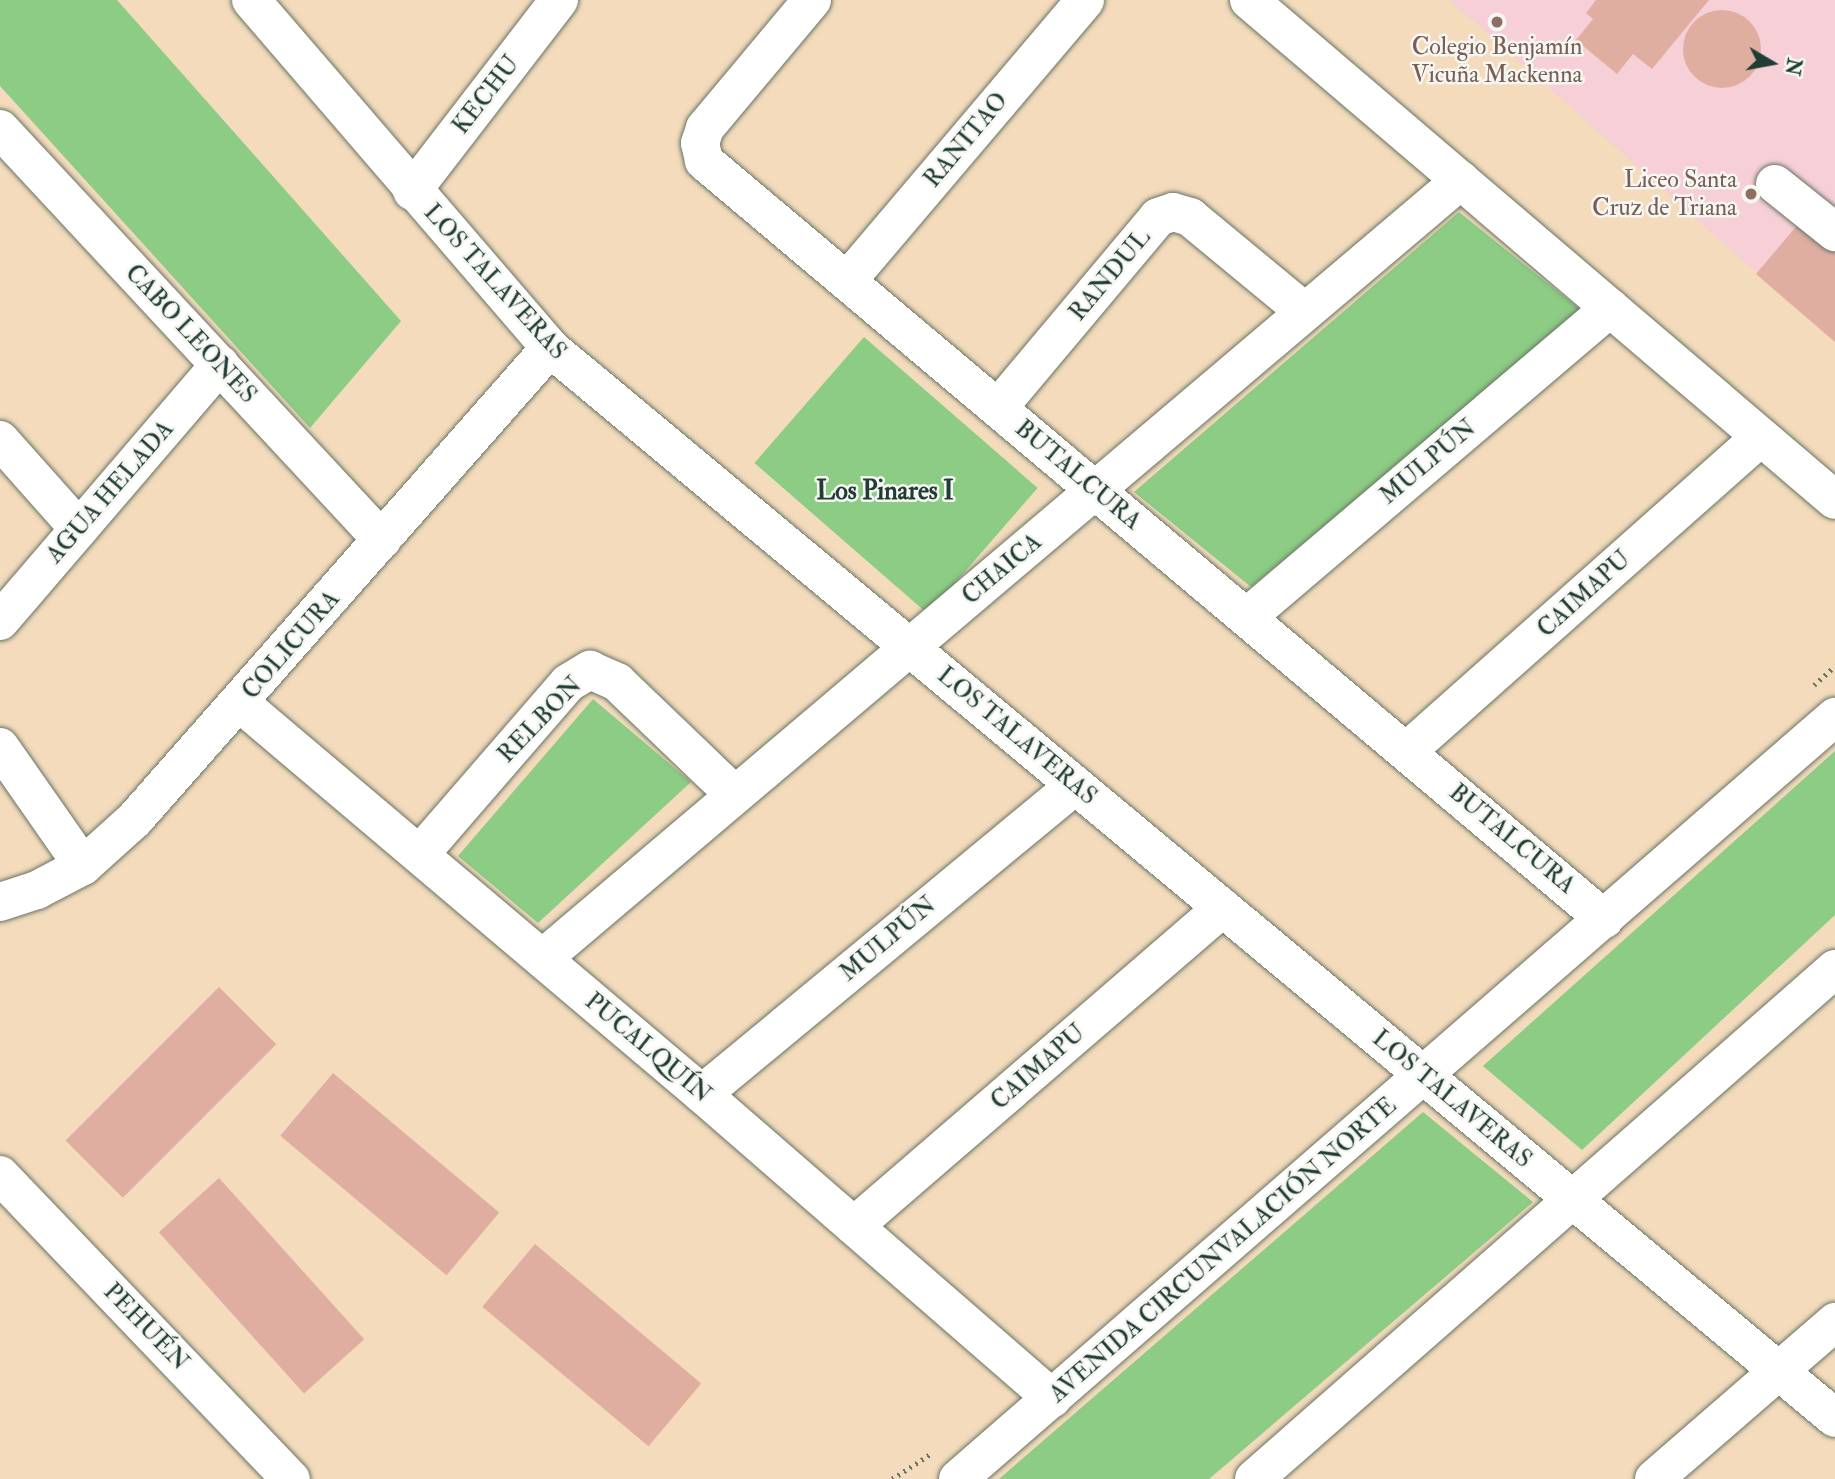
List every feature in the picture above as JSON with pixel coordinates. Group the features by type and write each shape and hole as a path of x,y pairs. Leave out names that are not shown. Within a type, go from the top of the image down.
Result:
{"street":[{"name":"LOS TALAVERAS","path":"251,0 412,191 550,348 1835,1418"},
{"name":"KECHU","path":"412,191 559,0"},
{"name":"BUTALCURA","path":"812,0 705,128 700,143 704,161 1604,919"},
{"name":"RANITAO","path":"847,281 1085,0"},
{"path":"1249,0 1835,500"},
{"name":"CABO LEONES","path":"0,129 382,540"},
{"name":"CHAICA","path":"543,958 1461,180"},
{"path":"1775,184 1835,232"},
{"name":"RANDUL","path":"998,408 1158,217 1173,212 1190,218 1305,312"},
{"name":"MULPÚN","path":"1247,617 1610,308"},
{"name":"COLICURA","path":"0,902 37,890 83,866 135,820 550,348"},
{"name":"AGUA HELADA","path":"0,621 220,364"},
{"name":"CAIMAPU","path":"1407,751 1761,437"},
{"path":"0,440 79,528"},
{"name":"RELBON","path":"420,854 568,683 590,670 617,682 735,795"},
{"name":"PUCALQUÍN","path":"240,703 702,1094 1052,1398"},
{"name":"AVENIDA CIRCUNVALACIÓN NORTE","path":"958,1479 1835,717"},
{"path":"0,747 83,866"},
{"name":"MULPÚN","path":"702,1094 1075,785"},
{"name":"CAIMAPU","path":"854,1226 1223,908"},
{"path":"1254,1479 1835,969"},
{"name":"PEHUÉN","path":"0,1175 291,1479"},
{"path":"1654,1479 1835,1322"}],"shaded area":[{"name":"Liceo Santa Cruz de Triana","path":"1449,0 1835,0 1835,343 1501,45"}],"green space":[{"path":"0,0 117,0 401,321 310,428 0,86"},
{"path":"1459,212 1582,311 1251,587 1134,492"},
{"path":"864,337 1038,488 928,614 754,463"},
{"path":"593,699 691,782 538,923 458,856"},
{"path":"1835,751 1835,915 1582,1150 1483,1066"},
{"path":"1423,1112 1533,1202 1209,1479 999,1479"}],"building":[{"path":"1596,0 1709,0 1652,69 1633,54 1617,74 1576,40 1593,19 1586,13"},
{"path":"1722,10 1737,13 1750,21 1758,34 1761,49 1758,64 1750,77 1737,85 1722,88 1707,85 1694,77 1686,64 1683,49 1686,34 1694,21 1707,13"},
{"path":"1799,223 1835,253 1835,342 1756,274"},
{"path":"219,987 276,1044 123,1198 66,1140"},
{"path":"333,1073 499,1212 447,1275 280,1136"},
{"path":"219,1178 364,1339 304,1393 159,1232"},
{"path":"535,1244 701,1383 649,1446 482,1307"}],"place":[{"name":"Colegio Benjamín Vicuña Mackenna","path":"1497,22"},
{"name":"Liceo Santa Cruz de Triana","path":"1751,194"}],"district":[{"name":"Los Pinares I","path":"885,492"}]}
